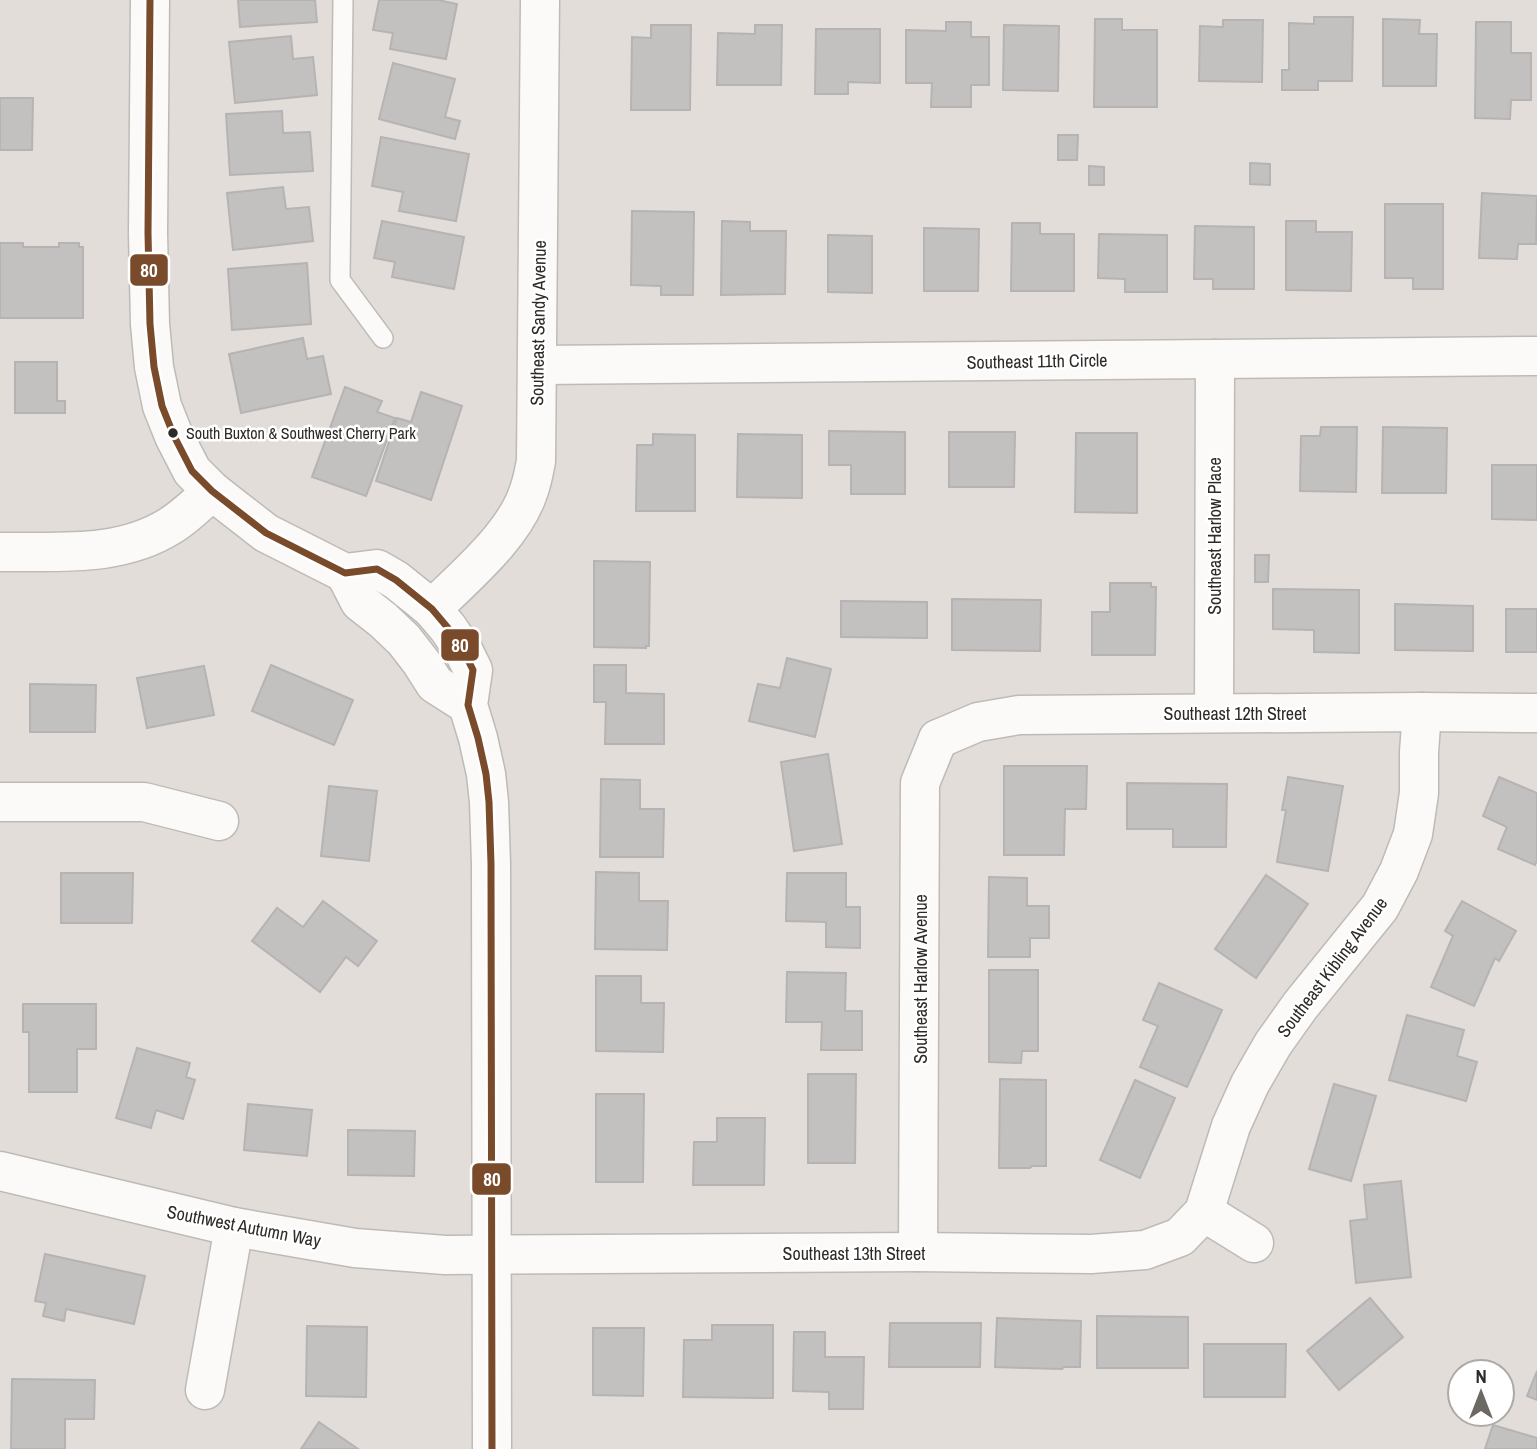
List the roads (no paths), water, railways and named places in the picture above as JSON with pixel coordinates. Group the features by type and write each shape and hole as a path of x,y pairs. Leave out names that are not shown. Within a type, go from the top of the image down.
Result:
{"street":[{"path":"150,0 150,324 154,367 162,406 174,436 192,471 212,491 265,533 345,573 377,569 396,580 432,609 463,650 473,670 468,705 486,774 491,864 492,1449"},
{"name":"Southeast Sandy Avenue","path":"432,609 490,551 516,518 528,494 536,461 540,0"},
{"name":"Southeast 11th Circle","path":"538,365 1537,356"},
{"name":"Southeast Harlow Place","path":"1214,713 1215,359"},
{"path":"0,552 118,548 148,538 172,525 212,491"},
{"path":"345,573 360,602 404,640 435,684 468,705"},
{"name":"Southeast Kibling Avenue","path":"1204,1212 1231,1126 1273,1044 1300,1006 1380,907 1399,872 1413,834 1419,793 1422,712"},
{"name":"Southeast 12th Street","path":"924,733 1019,715 1537,713"},
{"name":"Southeast Harlow Avenue","path":"918,1252 920,783 924,733"},
{"path":"0,802 144,802 219,821"},
{"name":"Southwest Autumn Way","path":"0,1171 234,1227 355,1248 491,1256"},
{"path":"1204,1212 1254,1242"},
{"name":"Southeast 13th Street","path":"491,1256 918,1252 1091,1254 1145,1250 1180,1237 1204,1212"},
{"path":"205,1390 234,1227"}],"lane":[{"path":"343,0 340,281 383,338"}],"place":[{"name":"South Buxton & Southwest Cherry Park","path":"173,433"}]}
